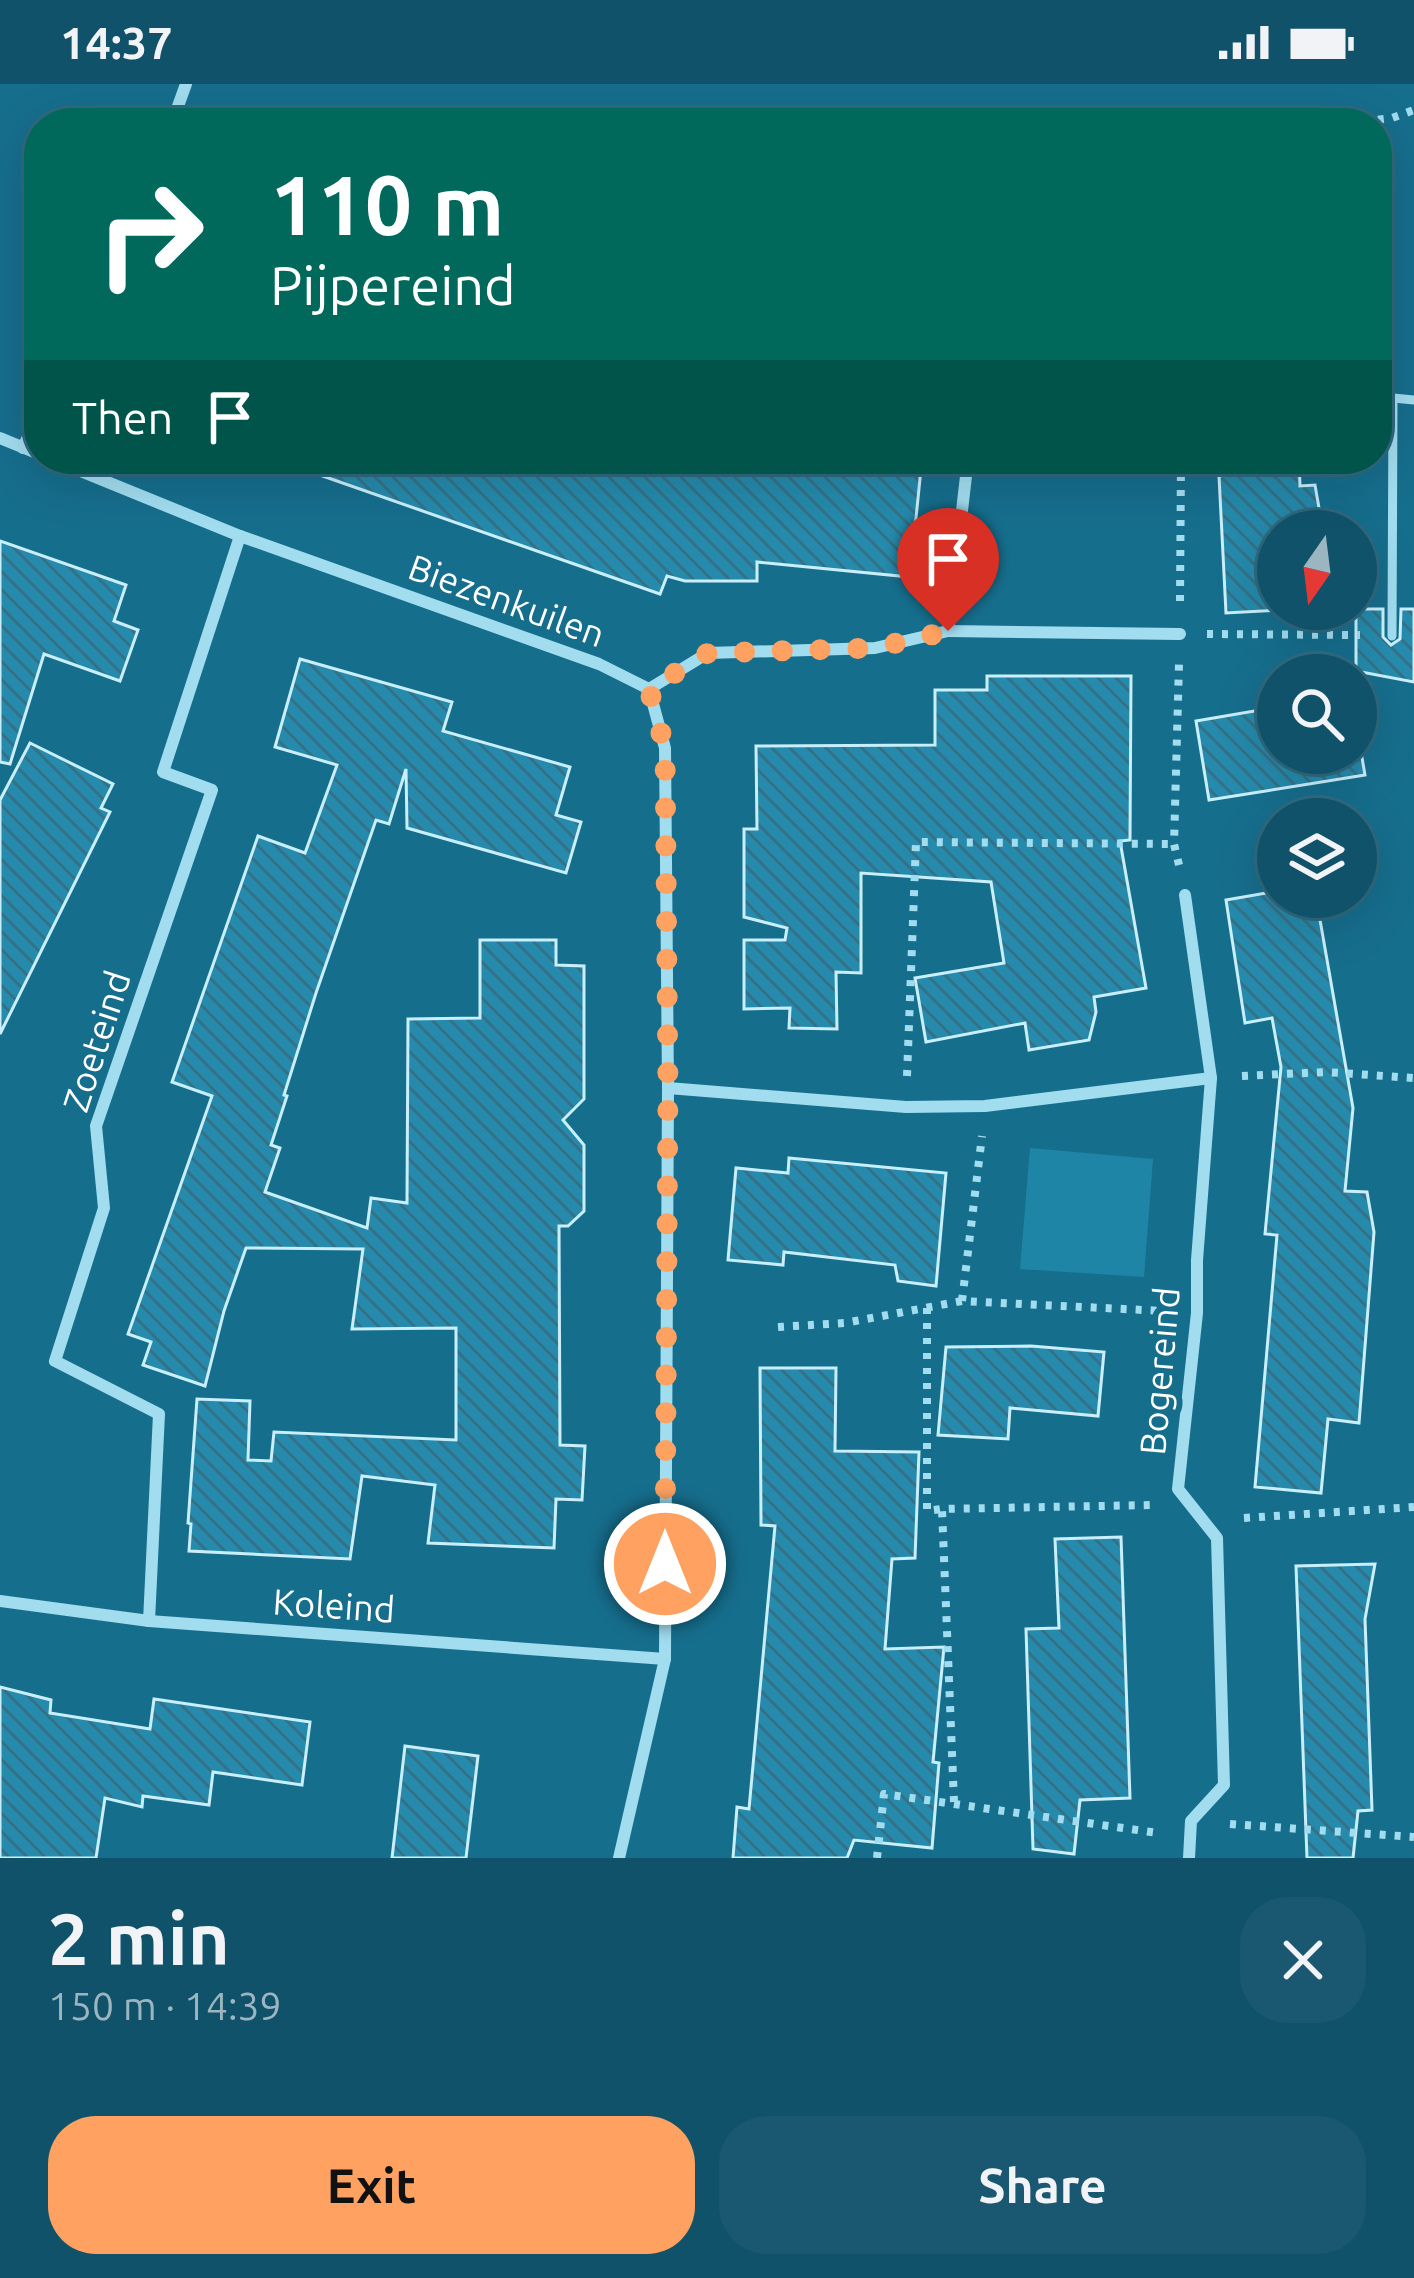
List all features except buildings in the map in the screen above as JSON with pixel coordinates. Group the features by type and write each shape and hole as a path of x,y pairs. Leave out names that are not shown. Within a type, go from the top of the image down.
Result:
{"street":[{"path":"0,438 23,448"},
{"name":"Biezenkuilen","path":"88,474 240,536 599,664 649,689"},
{"path":"948,631 966,474"},
{"name":"Zoeteind","path":"149,1622 159,1414 55,1361 104,1208 96,1126 212,790 163,772 240,536"},
{"path":"619,1858 664,1659 665,748 649,689 708,653 875,648 948,631 1180,634"},
{"name":"Bogereind","path":"1185,895 1211,1078 1197,1312 1178,1490 1217,1538 1224,1785 1191,1821"},
{"path":"668,1088 905,1107 985,1106 1211,1078"},
{"name":"Koleind","path":"0,1601 149,1622 664,1659"},
{"path":"1189,1858 1191,1821"}],"lane":[{"path":"1392,636 1394,398 1414,400"}],"path":[{"path":"1181,474 1174,844 1185,895"},
{"path":"1180,634 1392,636"},
{"path":"905,1107 916,842 1174,844"},
{"path":"1211,1078 1326,1072 1414,1078"},
{"path":"962,1301 985,1106"},
{"path":"778,1327 844,1323 962,1301 1197,1312"},
{"path":"927,1308 927,1510 1189,1504"},
{"path":"1201,1520 1414,1507"},
{"path":"942,1509 954,1802"},
{"path":"878,1858 884,1794 1190,1838"},
{"path":"1191,1821 1414,1837"}],"shaded area":[{"path":"1030,1148 1153,1159 1144,1277 1020,1269"}],"route":[{"path":"665,1564 665,748 649,689 708,653 875,648 948,631"}]}
